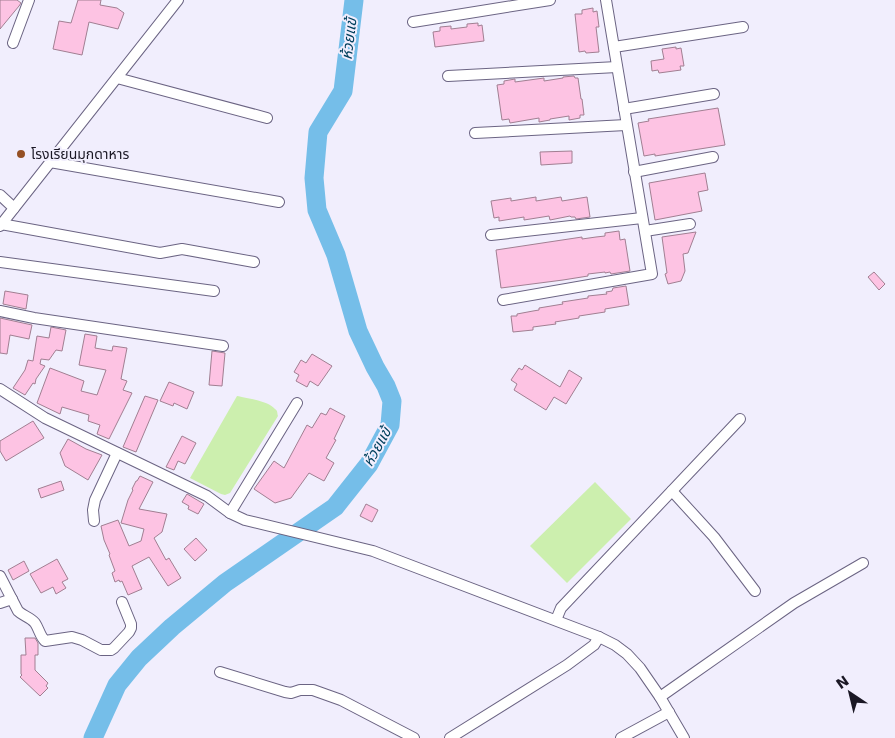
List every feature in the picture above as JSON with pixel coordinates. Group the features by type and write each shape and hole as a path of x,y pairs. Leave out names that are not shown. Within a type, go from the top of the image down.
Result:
{"street":[{"path":"13,43 29,0"},
{"path":"178,0 1,225 160,253 182,249 254,262"},
{"path":"413,22 550,0"},
{"path":"503,300 652,274 606,0"},
{"path":"614,47 743,27"},
{"path":"448,76 617,67"},
{"path":"117,78 267,118"},
{"path":"624,110 714,94"},
{"path":"475,133 626,125"},
{"path":"634,172 713,157"},
{"path":"50,162 279,202"},
{"path":"0,195 14,208"},
{"path":"491,235 642,218"},
{"path":"644,232 690,224"},
{"path":"0,262 214,291"},
{"path":"0,311 34,318 223,346"},
{"path":"0,389 45,418 207,496 230,513 245,520 373,551 600,637 627,654 640,668 684,738"},
{"path":"230,513 298,403"},
{"path":"556,620 561,608 740,419"},
{"path":"94,521 93,510 96,500 117,453"},
{"path":"672,491 714,537 755,591"},
{"path":"660,697 794,603 863,563"},
{"path":"0,576 18,611 28,616 35,624 45,642 72,637 101,650 106,651 114,648 131,628 122,602"},
{"path":"0,603 12,599"},
{"path":"450,738 567,665 594,645 600,637"},
{"path":"220,672 285,692 313,690 342,700 414,738"},
{"path":"621,738 669,712"}],"green space":[{"path":"237,396 268,404 277,411 278,416 230,493 225,495 190,478"},
{"path":"595,482 631,519 567,583 530,546"}],"building":[{"path":"0,0 17,0 21,3 0,29"},
{"path":"78,0 101,0 100,5 117,8 124,13 118,29 89,22 82,55 53,49 59,21 71,23"},
{"path":"593,8 593,12 597,11 599,27 596,27 599,52 579,52 575,14 582,14 582,10"},
{"path":"478,23 478,26 482,25 484,41 435,47 433,32 440,31 440,27 451,26 451,29 467,27 467,24"},
{"path":"676,47 676,49 681,48 684,66 680,66 681,70 659,73 658,70 652,71 651,61 664,59 662,49"},
{"path":"574,76 578,78 582,99 584,115 580,115 580,118 569,120 569,116 539,122 539,118 510,123 509,119 502,120 497,85 504,84 504,81 515,79 515,82 544,78 544,81"},
{"path":"718,108 725,145 644,156 638,123 649,121 648,119"},
{"path":"572,151 572,163 541,165 540,152"},
{"path":"705,173 708,190 698,192 702,211 655,220 649,183"},
{"path":"536,197 536,201 561,197 562,201 587,197 590,217 576,219 570,216 550,220 549,216 524,220 524,217 499,221 499,217 494,218 491,201 511,198 511,201"},
{"path":"619,231 620,240 625,239 630,271 611,274 610,272 605,272 588,274 588,276 501,288 496,250 582,237 582,239 605,236 605,233"},
{"path":"696,232 688,253 683,254 685,271 681,281 668,284 665,274 667,273 662,237"},
{"path":"874,272 885,284 879,290 868,277"},
{"path":"626,286 629,305 555,322 556,324 533,327 533,330 513,332 511,316 563,304 562,302 588,298 588,296 607,294 606,292 612,291 613,288"},
{"path":"5,291 28,295 26,309 3,304"},
{"path":"0,318 32,325 29,339 10,335 7,354 0,353"},
{"path":"51,327 66,330 62,351 56,350 49,360 41,359 40,364 45,366 36,379 35,384 33,383 25,395 13,388 25,370 28,360 33,361 37,336 49,338"},
{"path":"85,334 97,336 95,348 112,351 113,346 127,348 121,379 127,381 123,390 132,393 109,439 97,434 100,425 88,421 89,415 62,407 60,414 37,403 50,368 84,381 81,391 97,395 106,370 79,365"},
{"path":"212,351 225,353 222,386 209,385"},
{"path":"312,354 332,366 318,386 310,381 307,387 296,381 299,375 294,372 301,360 306,363"},
{"path":"525,365 560,387 569,370 582,378 566,404 554,397 546,410 514,390 517,384 511,380 519,368 522,370"},
{"path":"169,382 194,392 187,409 174,403 173,406 160,401"},
{"path":"145,396 158,400 136,452 123,447"},
{"path":"330,408 345,416 334,439 336,440 326,458 334,463 324,481 309,473 291,498 275,503 254,489 274,461 284,468 307,425 312,428 321,413 326,415"},
{"path":"33,421 44,438 6,461 0,451 0,441"},
{"path":"182,436 196,443 185,464 178,461 174,470 166,467"},
{"path":"68,439 102,455 88,480 65,466 60,453"},
{"path":"140,476 153,482 139,509 167,514 162,532 154,538 166,560 169,558 181,578 168,586 149,557 132,566 142,589 128,595 122,581 115,582 112,573 115,571 101,526 118,520 129,546 141,541 144,529 121,523 132,489"},
{"path":"61,481 64,490 41,498 38,489"},
{"path":"187,494 204,504 198,514 188,509 189,506 182,502"},
{"path":"366,504 378,510 372,522 360,516"},
{"path":"196,538 207,550 195,561 184,549"},
{"path":"57,559 68,579 62,582 66,588 56,594 53,587 41,593 30,574"},
{"path":"24,561 29,571 13,580 8,570"},
{"path":"25,638 35,638 38,643 38,655 35,655 35,670 48,683 46,686 48,688 40,696 20,677 22,675 21,655 26,655"}],"waterway":[{"name":"ห้วยแข้","path":"93,738 117,685 139,658 172,627 225,583 335,507 369,464 390,425 392,401 358,331 336,255 317,210 314,178 318,132 343,91 354,0"}],"place":[{"name":"โรงเรียนมุกดาหาร","path":"21,154"}]}
